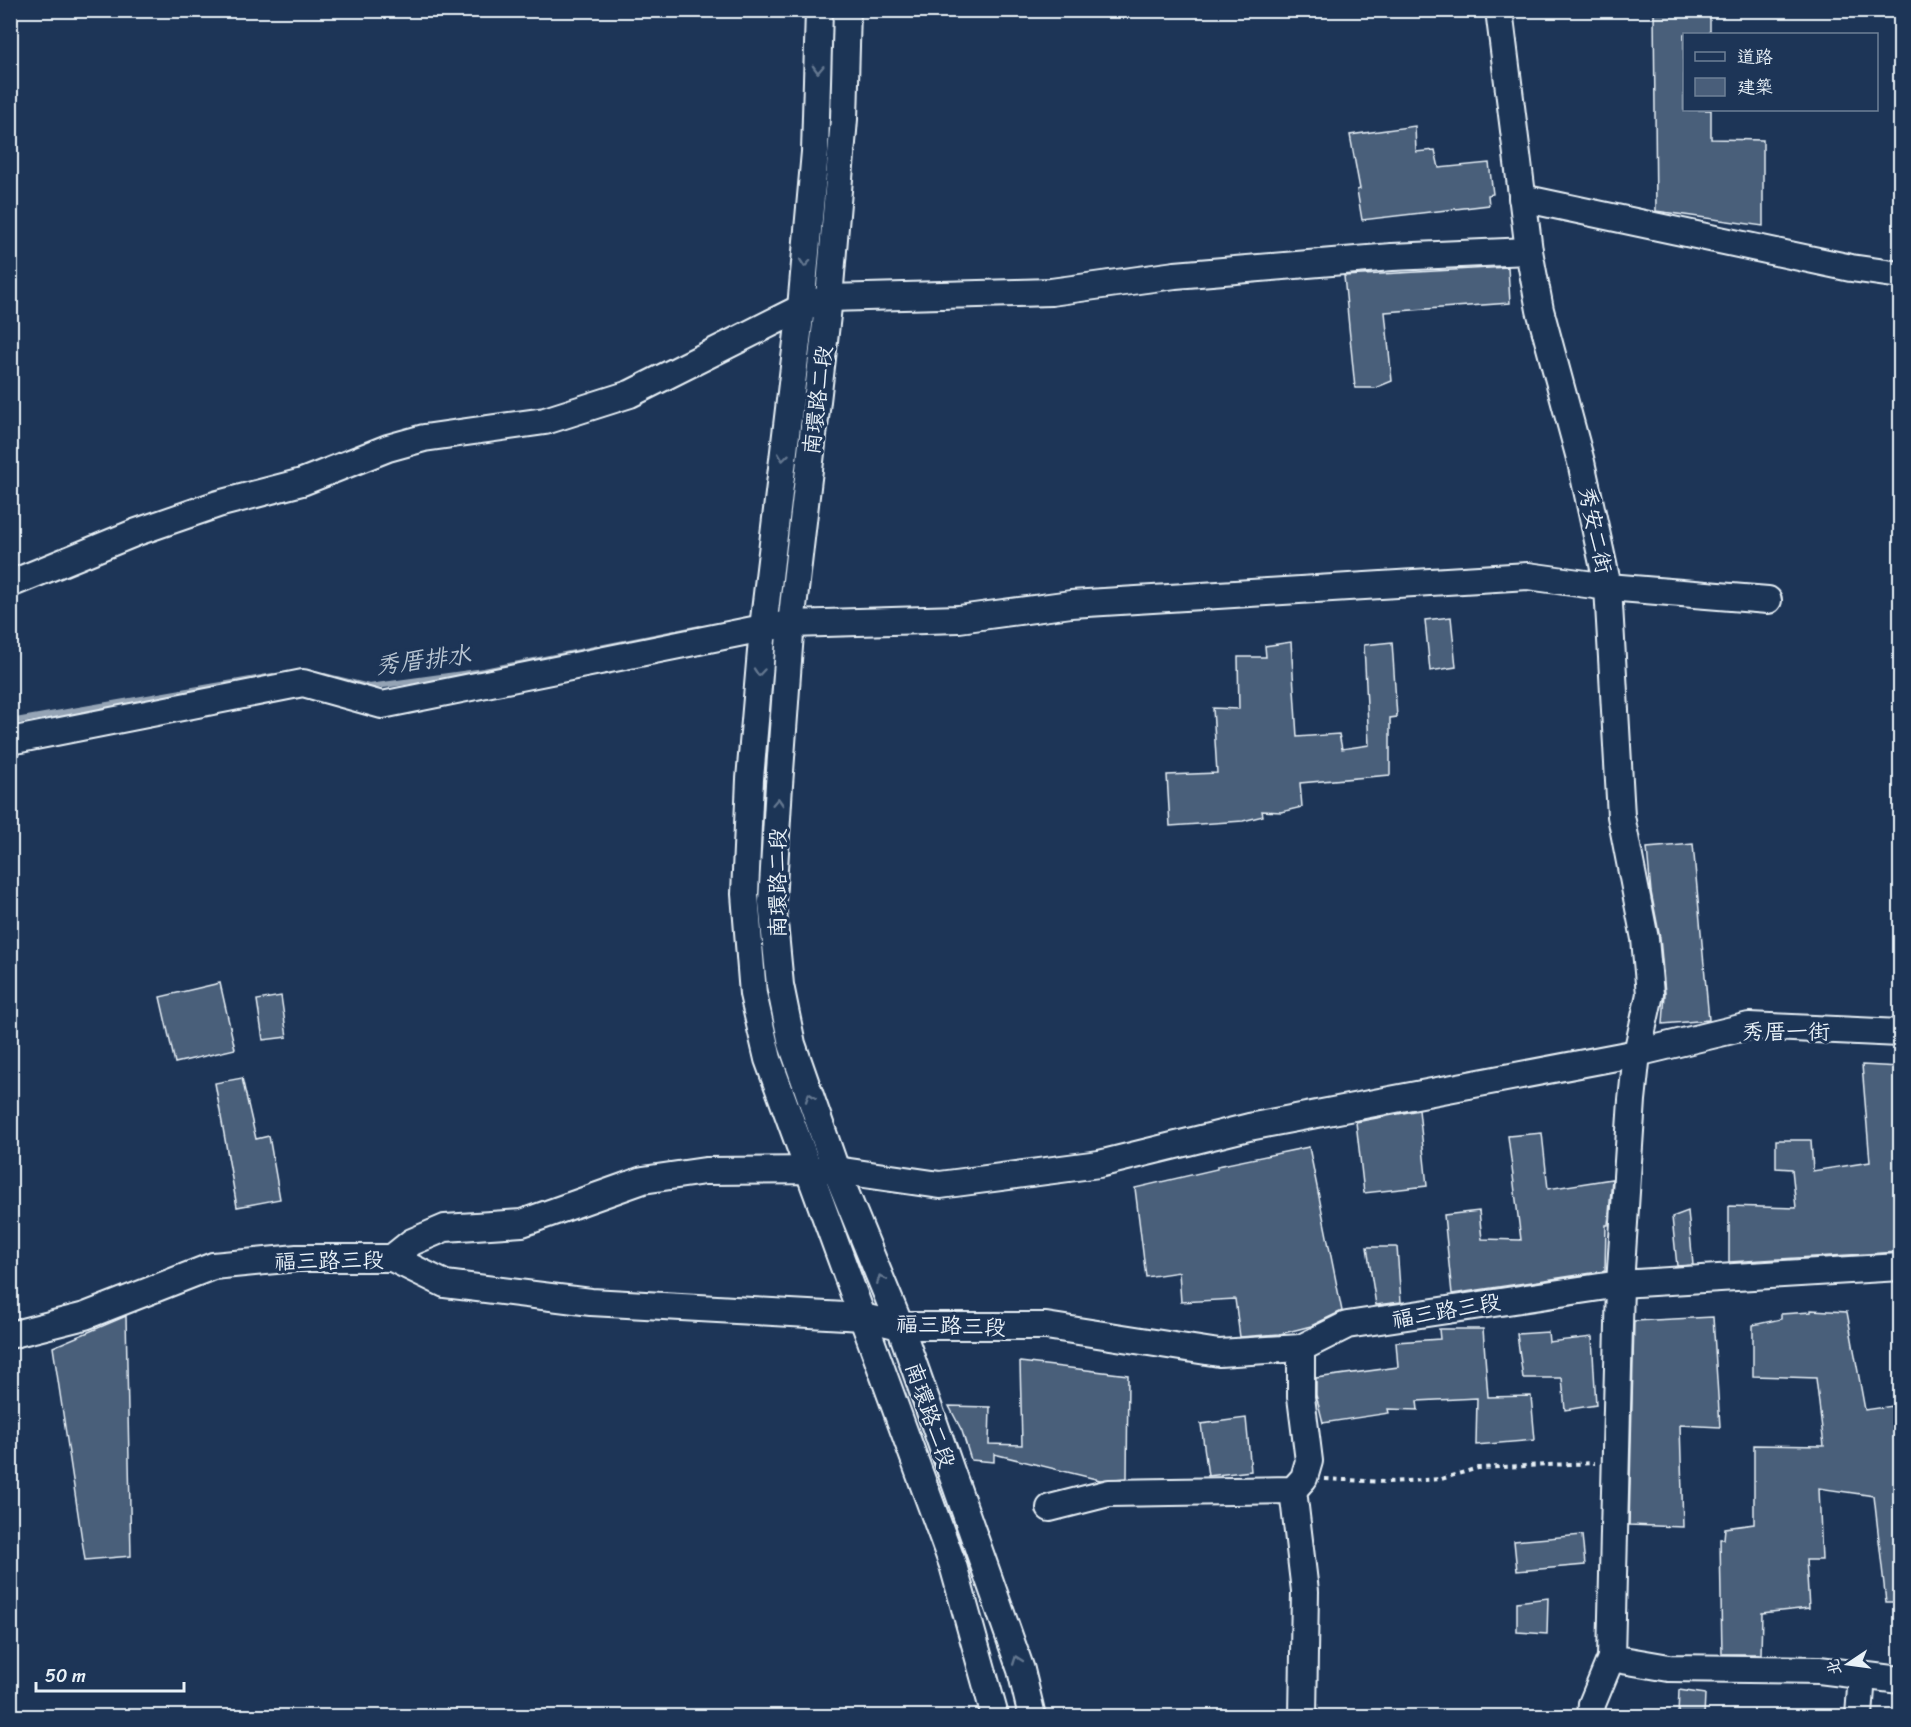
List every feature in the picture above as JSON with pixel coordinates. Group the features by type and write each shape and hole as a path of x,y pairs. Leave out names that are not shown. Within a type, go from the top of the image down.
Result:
{"street":[{"name":"南環路二段","path":"819,10 815,152 801,308 763,628 750,779 745,894 753,994 768,1059 953,1565 995,1716"},
{"name":"南環路二段","path":"847,10 844,119 829,298 791,624 772,902 780,985 792,1044 836,1170 900,1326 1021,1670 1032,1716"},
{"name":"秀安二街","path":"1499,10 1529,251 1540,310 1581,462 1608,587 1621,816 1645,939 1650,994 1637,1053 1620,1284 1611,1658"},
{"path":"1522,198 1851,268 1900,275"},
{"path":"10,584 137,532 218,504 302,482 388,448 423,438 544,421 630,394 801,308 829,298 1051,292 1175,275 1392,256 1529,251"},
{"path":"10,741 303,683 382,705 791,624 959,619 1071,604 1528,576 1608,587 1768,600"},
{"name":"秀厝一街","path":"392,1258 412,1242 445,1228 522,1223 643,1180 705,1171 807,1168 940,1185 1099,1164 1249,1127 1637,1053 1749,1026 1900,1033"},
{"name":"福三路三段","path":"10,1335 85,1316 213,1266 297,1258 392,1258 445,1284 591,1302 864,1317 900,1326 1046,1326 1219,1353 1301,1348 1347,1325 1620,1284 1900,1267"},
{"path":"1301,1348 1301,1397 1309,1461 1298,1484 1305,1592 1303,1716"},
{"path":"1050,1508 1109,1493 1298,1484"},
{"path":"1592,1716 1592,1704 1611,1658 1669,1668 1819,1670 1900,1680"},
{"path":"1859,1716 1862,1675"}],"path":[{"path":"1298,1484 1441,1479 1478,1468 1498,1466 1617,1463"}],"building":[{"path":"1654,10 1710,10 1710,33 1683,33 1683,111 1711,111 1711,139 1763,140 1763,226 1656,211"},
{"path":"1415,126 1416,152 1435,150 1439,168 1489,163 1493,194 1488,195 1489,205 1362,220 1357,190 1360,189 1350,135"},
{"path":"1508,267 1510,303 1385,312 1392,381 1375,388 1355,388 1344,276"},
{"path":"1451,617 1456,667 1430,671 1425,620"},
{"path":"1291,642 1297,737 1339,734 1342,749 1369,745 1364,645 1392,642 1397,717 1390,718 1390,775 1300,783 1302,807 1281,812 1262,811 1263,816 1243,821 1170,826 1167,775 1217,773 1213,708 1239,709 1238,657 1266,657 1265,646"},
{"path":"1693,844 1709,1020 1663,1024 1665,993 1660,938 1651,892 1647,848"},
{"path":"220,983 235,1049 175,1063 160,997"},
{"path":"281,996 287,1037 263,1040 257,1000"},
{"path":"1862,1065 1900,1067 1900,1252 1729,1262 1729,1206 1796,1208 1792,1169 1776,1168 1776,1140 1811,1140 1813,1171 1870,1162"},
{"path":"242,1078 256,1139 269,1136 280,1199 237,1207 215,1083"},
{"path":"1419,1110 1427,1186 1364,1193 1356,1122"},
{"path":"1542,1133 1548,1189 1612,1179 1608,1225 1606,1225 1605,1271 1452,1294 1444,1215 1479,1211 1482,1239 1521,1240 1508,1136"},
{"path":"1309,1147 1342,1311 1311,1326 1280,1334 1240,1337 1235,1299 1181,1302 1179,1272 1146,1277 1135,1188 1217,1169 1217,1166"},
{"path":"1688,1211 1693,1265 1677,1266 1672,1217"},
{"path":"1367,1247 1397,1247 1401,1302 1376,1305"},
{"path":"1811,1310 1847,1312 1865,1410 1900,1405 1900,1602 1886,1602 1874,1496 1819,1488 1822,1560 1806,1560 1809,1608 1762,1613 1761,1654 1722,1654 1720,1539 1724,1539 1725,1528 1754,1524 1754,1445 1824,1446 1816,1378 1753,1376 1753,1325 1781,1319 1781,1314 1811,1312"},
{"path":"126,1316 131,1556 85,1560 53,1347"},
{"path":"1713,1317 1720,1427 1680,1425 1683,1527 1629,1525 1634,1321"},
{"path":"1439,1329 1483,1329 1488,1397 1531,1396 1535,1440 1476,1445 1477,1398 1417,1401 1418,1410 1388,1409 1389,1413 1323,1423 1316,1395 1316,1378 1398,1367 1396,1342 1440,1339"},
{"path":"1548,1332 1549,1342 1592,1337 1596,1405 1565,1410 1562,1378 1523,1378 1517,1334"},
{"path":"1020,1362 1128,1375 1127,1478 1100,1480 994,1454 994,1462 971,1460 962,1431 949,1406 990,1407 989,1444 1022,1445"},
{"path":"1246,1418 1251,1471 1208,1476 1201,1424"},
{"path":"1582,1535 1585,1565 1517,1571 1514,1541"},
{"path":"1548,1598 1547,1634 1517,1632 1517,1602"},
{"path":"1679,1690 1705,1694 1704,1716 1678,1716"}],"waterway":[{"name":"秀厝排水","path":"324,676 369,687 484,671 700,628"},
{"name":"秀厝排水","path":"10,722 273,676"}]}
